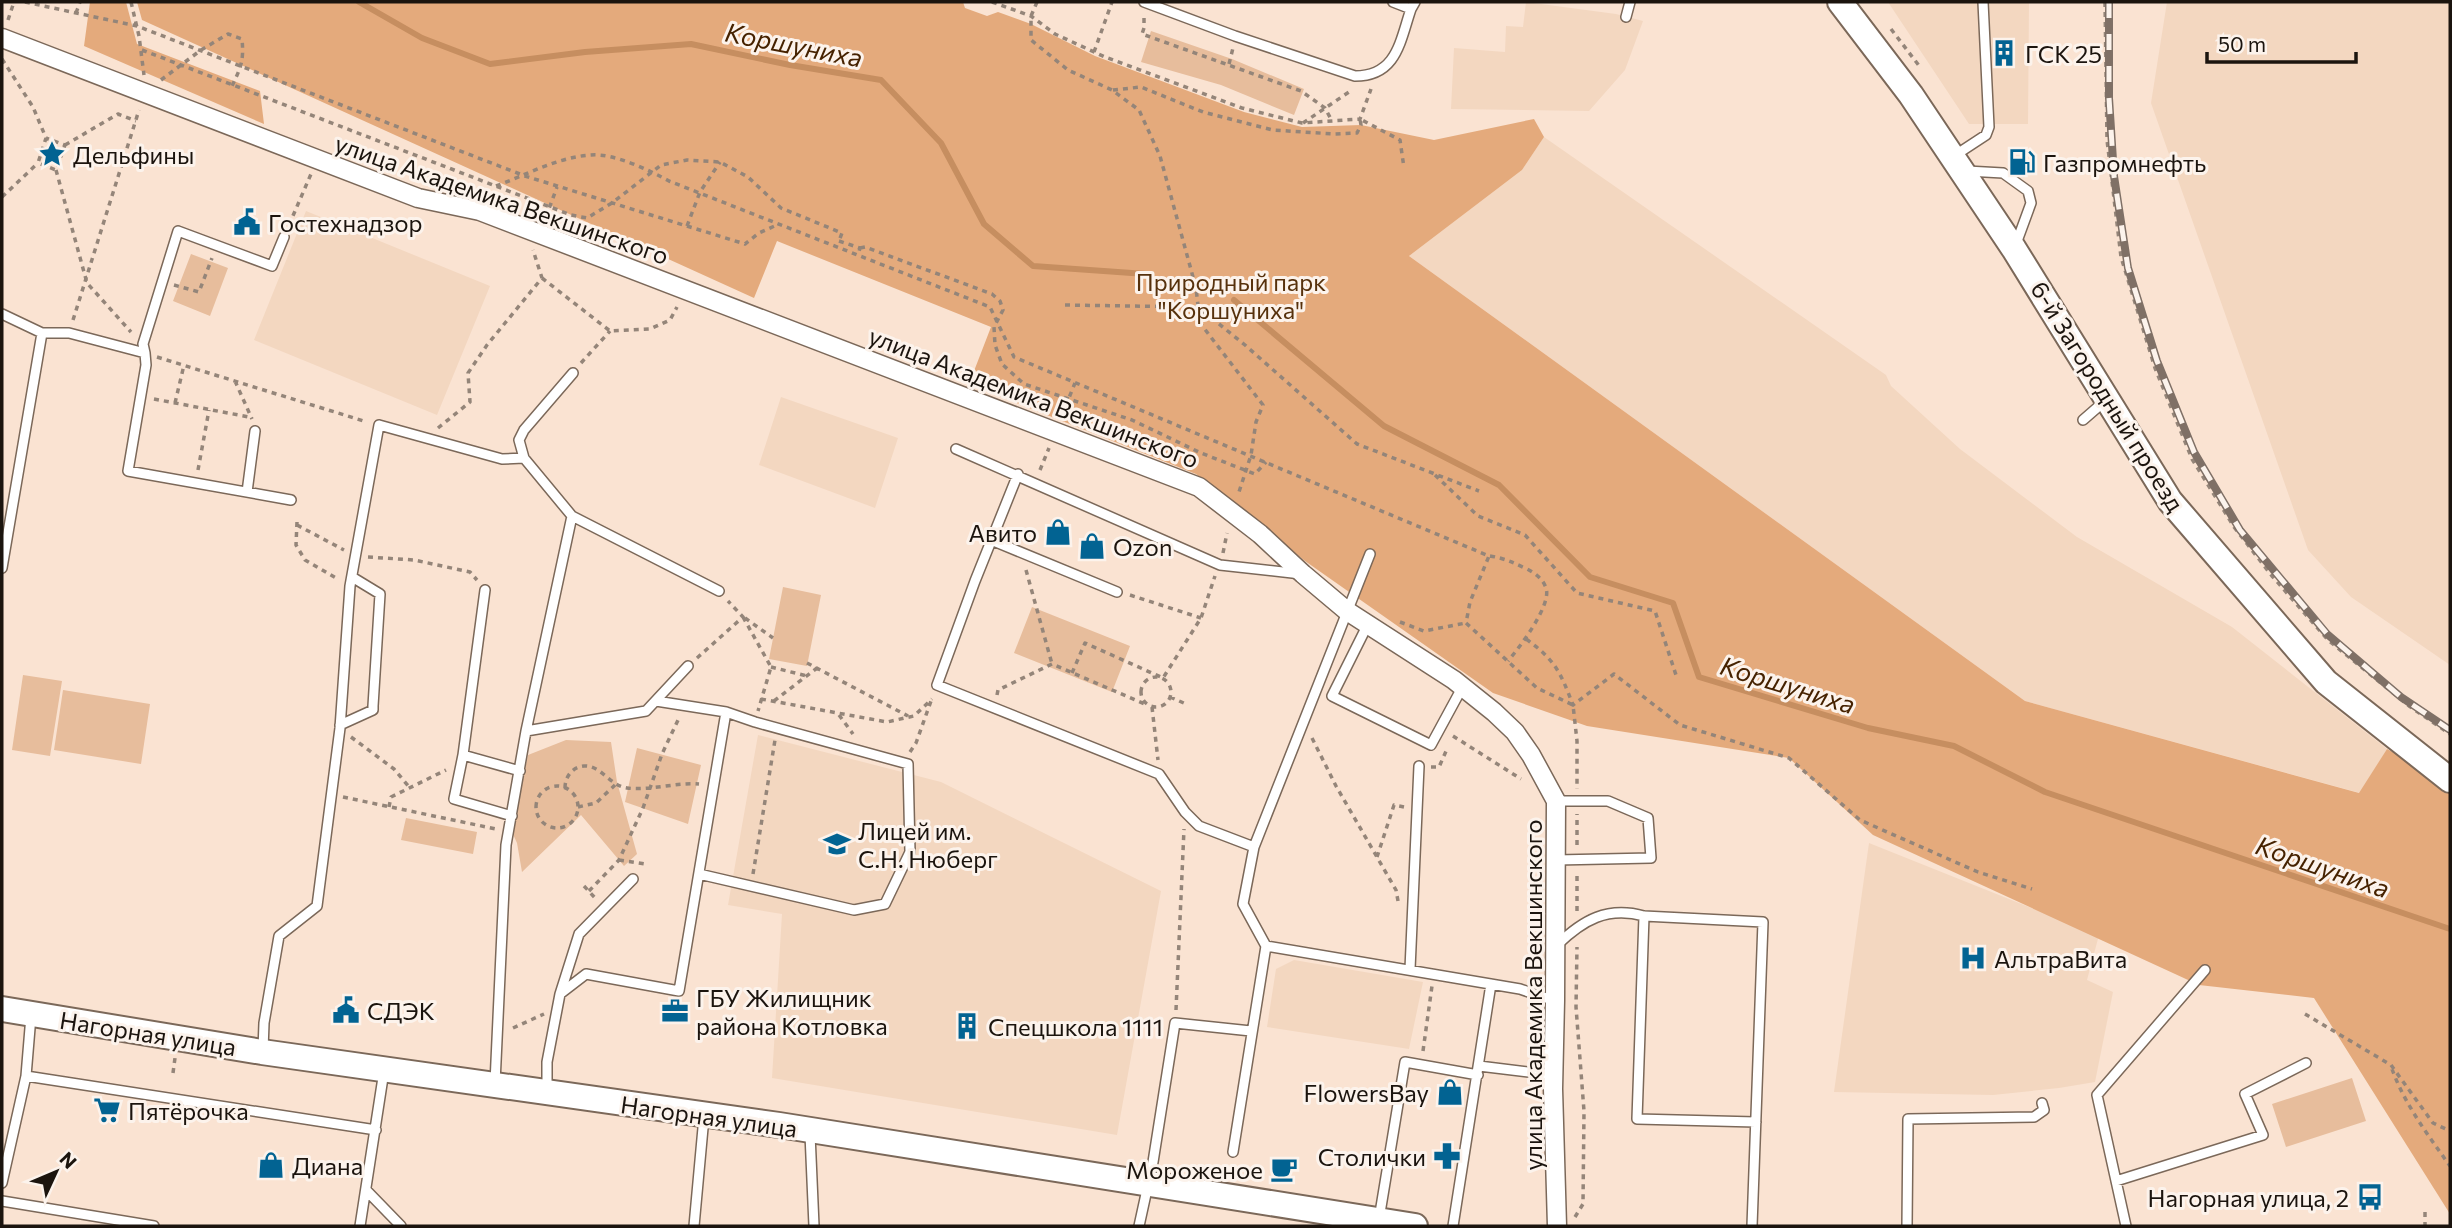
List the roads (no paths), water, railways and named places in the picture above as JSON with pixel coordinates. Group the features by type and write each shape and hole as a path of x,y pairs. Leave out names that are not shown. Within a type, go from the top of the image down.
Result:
{"street":[{"name":"6-й Загородный проезд","path":"1840,2 1911,95 2014,249 2170,501 2326,682 2450,780"},
{"name":"улица Академика Векшинского","path":"2,38 418,198 480,211 1199,487 1260,534 1303,575 1347,611 1462,686 1514,732 1531,755 1556,801 1553,1075 1564,1226"},
{"name":"Нагорная улица","path":"2,1009 262,1052 810,1130 1415,1226"}],"lane":[{"path":"1144,2 1355,76 1376,73 1394,58 1413,5 1393,2"},
{"path":"1626,17 1630,2"},
{"path":"1956,164 1986,135 1989,127 1983,2"},
{"path":"1956,164 2003,173 2028,191 2031,203 2014,249"},
{"path":"284,237 272,266 178,231 147,351 128,471 291,500"},
{"path":"2,314 42,333 69,333 147,351"},
{"path":"2,568 42,333"},
{"path":"573,373 524,430 519,440 524,458 572,516 719,591"},
{"path":"2083,420 2107,399"},
{"path":"262,1052 264,1023 279,936 317,906 340,727 351,582 379,425 502,459 524,458"},
{"path":"247,492 255,431"},
{"path":"956,449 1220,565 1303,575"},
{"path":"1018,474 937,685 1159,774 1185,812 1199,826 1254,847"},
{"path":"495,1085 509,832 526,731 572,516"},
{"path":"991,540 1117,592"},
{"path":"1233,1152 1266,946 1243,904 1254,847 1370,554"},
{"path":"340,727 373,710 380,594 351,582"},
{"path":"485,590 454,799 512,816"},
{"path":"1368,624 1332,696 1431,746 1462,686"},
{"path":"526,731 646,711 688,666"},
{"path":"656,701 726,712 908,764 910,852 885,904 854,910 699,874"},
{"path":"560,993 586,974 679,991 726,712"},
{"path":"462,759 520,771"},
{"path":"1410,969 1419,766"},
{"path":"1556,801 1608,801 1648,818 1651,858 1556,860"},
{"path":"547,1092 547,1062 560,993 579,934 633,879"},
{"path":"1556,946 1577,926 1611,912 1763,922 1752,1226"},
{"path":"1644,916 1637,1119 1756,1122"},
{"path":"1266,946 1520,989 1555,1001"},
{"path":"2126,1226 2097,1094 2205,970"},
{"path":"1453,1226 1491,984"},
{"path":"2,1183 26,1076 31,1014"},
{"path":"1139,1226 1153,1161 1175,1023 1251,1031"},
{"path":"1379,1221 1405,1062 1553,1075"},
{"path":"2116,1181 2263,1135 2245,1094 2306,1063"},
{"path":"360,1226 384,1069"},
{"path":"26,1076 376,1130"},
{"path":"1907,1226 1908,1119 2034,1117 2044,1110 2042,1103"},
{"path":"694,1226 704,1115"},
{"path":"810,1130 814,1226"},
{"path":"367,1191 401,1226"},
{"path":"2,1201 154,1226"}],"waterway":[{"name":"Коршуниха","path":"359,2 422,38 490,64 585,52 691,44 790,65 881,80 941,143 984,224 1033,266 1146,274"},
{"name":"Коршуниха","path":"1234,300 1384,426 1499,485 1590,577 1673,603 1699,677 1868,728 1954,746 2045,792 2450,929"}],"railway":[{"path":"2109,2 2109,98 2114,176 2128,268 2157,361 2194,452 2240,530 2327,634 2401,697 2450,730"}],"place":[{"name":"ГСК 25","path":"2004,53"},
{"name":"Дельфины","path":"52,154"},
{"name":"Газпромнефть","path":"2022,162"},
{"name":"Гостехнадзор","path":"247,222"},
{"name":"Авито","path":"1058,532"},
{"name":"Ozon","path":"1092,546"},
{"name":"Лицей им. С.Н. Нюберг","path":"837,844"},
{"name":"АльтраВита","path":"1973,958"},
{"name":"СДЭК","path":"346,1010"},
{"name":"ГБУ Жилищник района Котловка","path":"675,1011"},
{"name":"Спецшкола 1111","path":"967,1026"},
{"name":"FlowersBay","path":"1450,1092"},
{"name":"Пятёрочка","path":"107,1110"},
{"name":"Столички","path":"1447,1156"},
{"name":"Диана","path":"271,1165"},
{"name":"Мороженое","path":"1284,1169"},
{"name":"Нагорная улица, 2","path":"2370,1197"}],"park label":[{"name":"Природный парк \"Коршуниха\"","path":"1231,295"}]}
